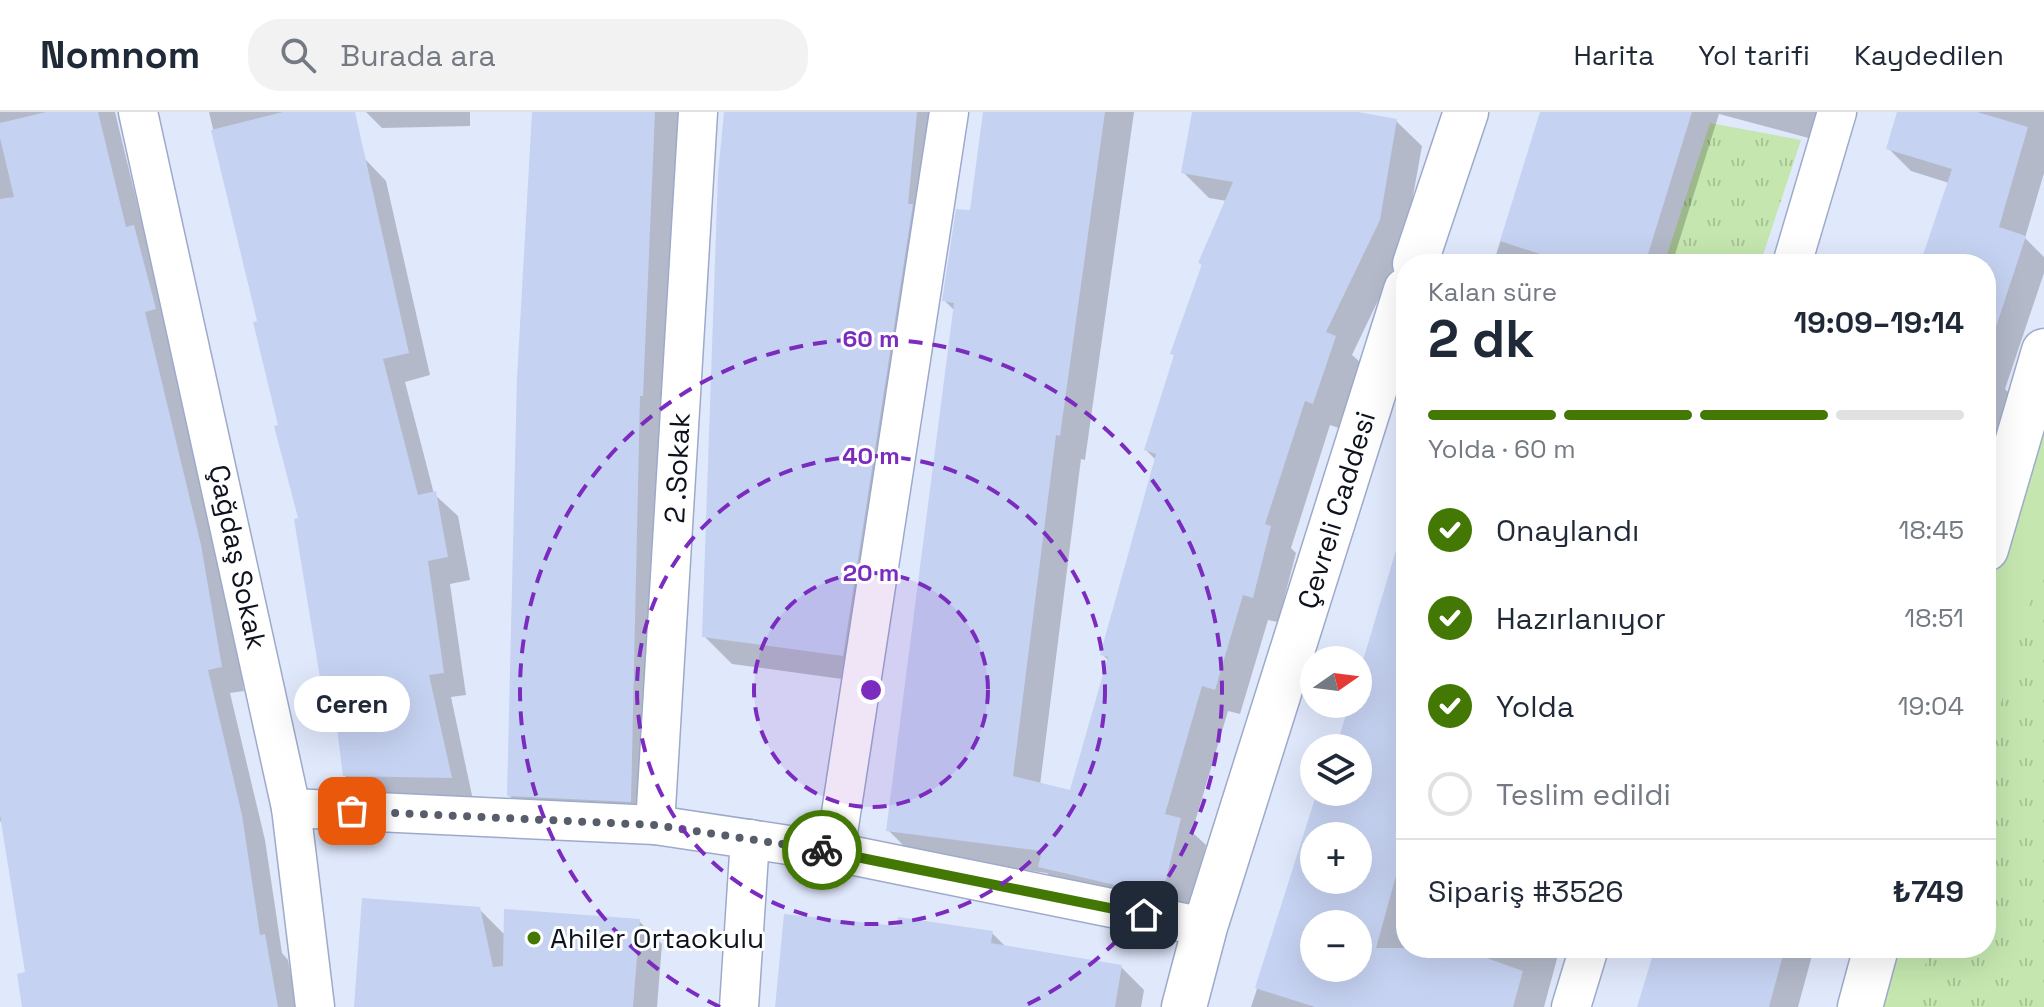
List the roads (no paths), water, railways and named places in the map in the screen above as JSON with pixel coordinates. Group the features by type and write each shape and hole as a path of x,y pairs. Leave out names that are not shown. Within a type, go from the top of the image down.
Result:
{"main road":[{"path":"1418,254 1466,112"},
{"name":"Çevreli Caddesi","path":"1184,1007 1205,927 1396,343"},
{"path":"1996,502 2044,351"},
{"path":"1860,1007 1873,958"}],"street":[{"name":"Çağdaş Sokak","path":"138,112 291,808 315,1007"},
{"name":"2 .Sokak","path":"655,825 698,112"},
{"path":"835,852 949,112"},
{"path":"1795,254 1837,112"},
{"path":"291,808 655,825 835,852 1205,927"},
{"path":"739,1007 750,839"},
{"path":"1571,1007 1586,958"}],"place":[{"name":"Ceren","path":"352,811"},
{"name":"Ahiler Ortaokulu","path":"534,938"}]}
